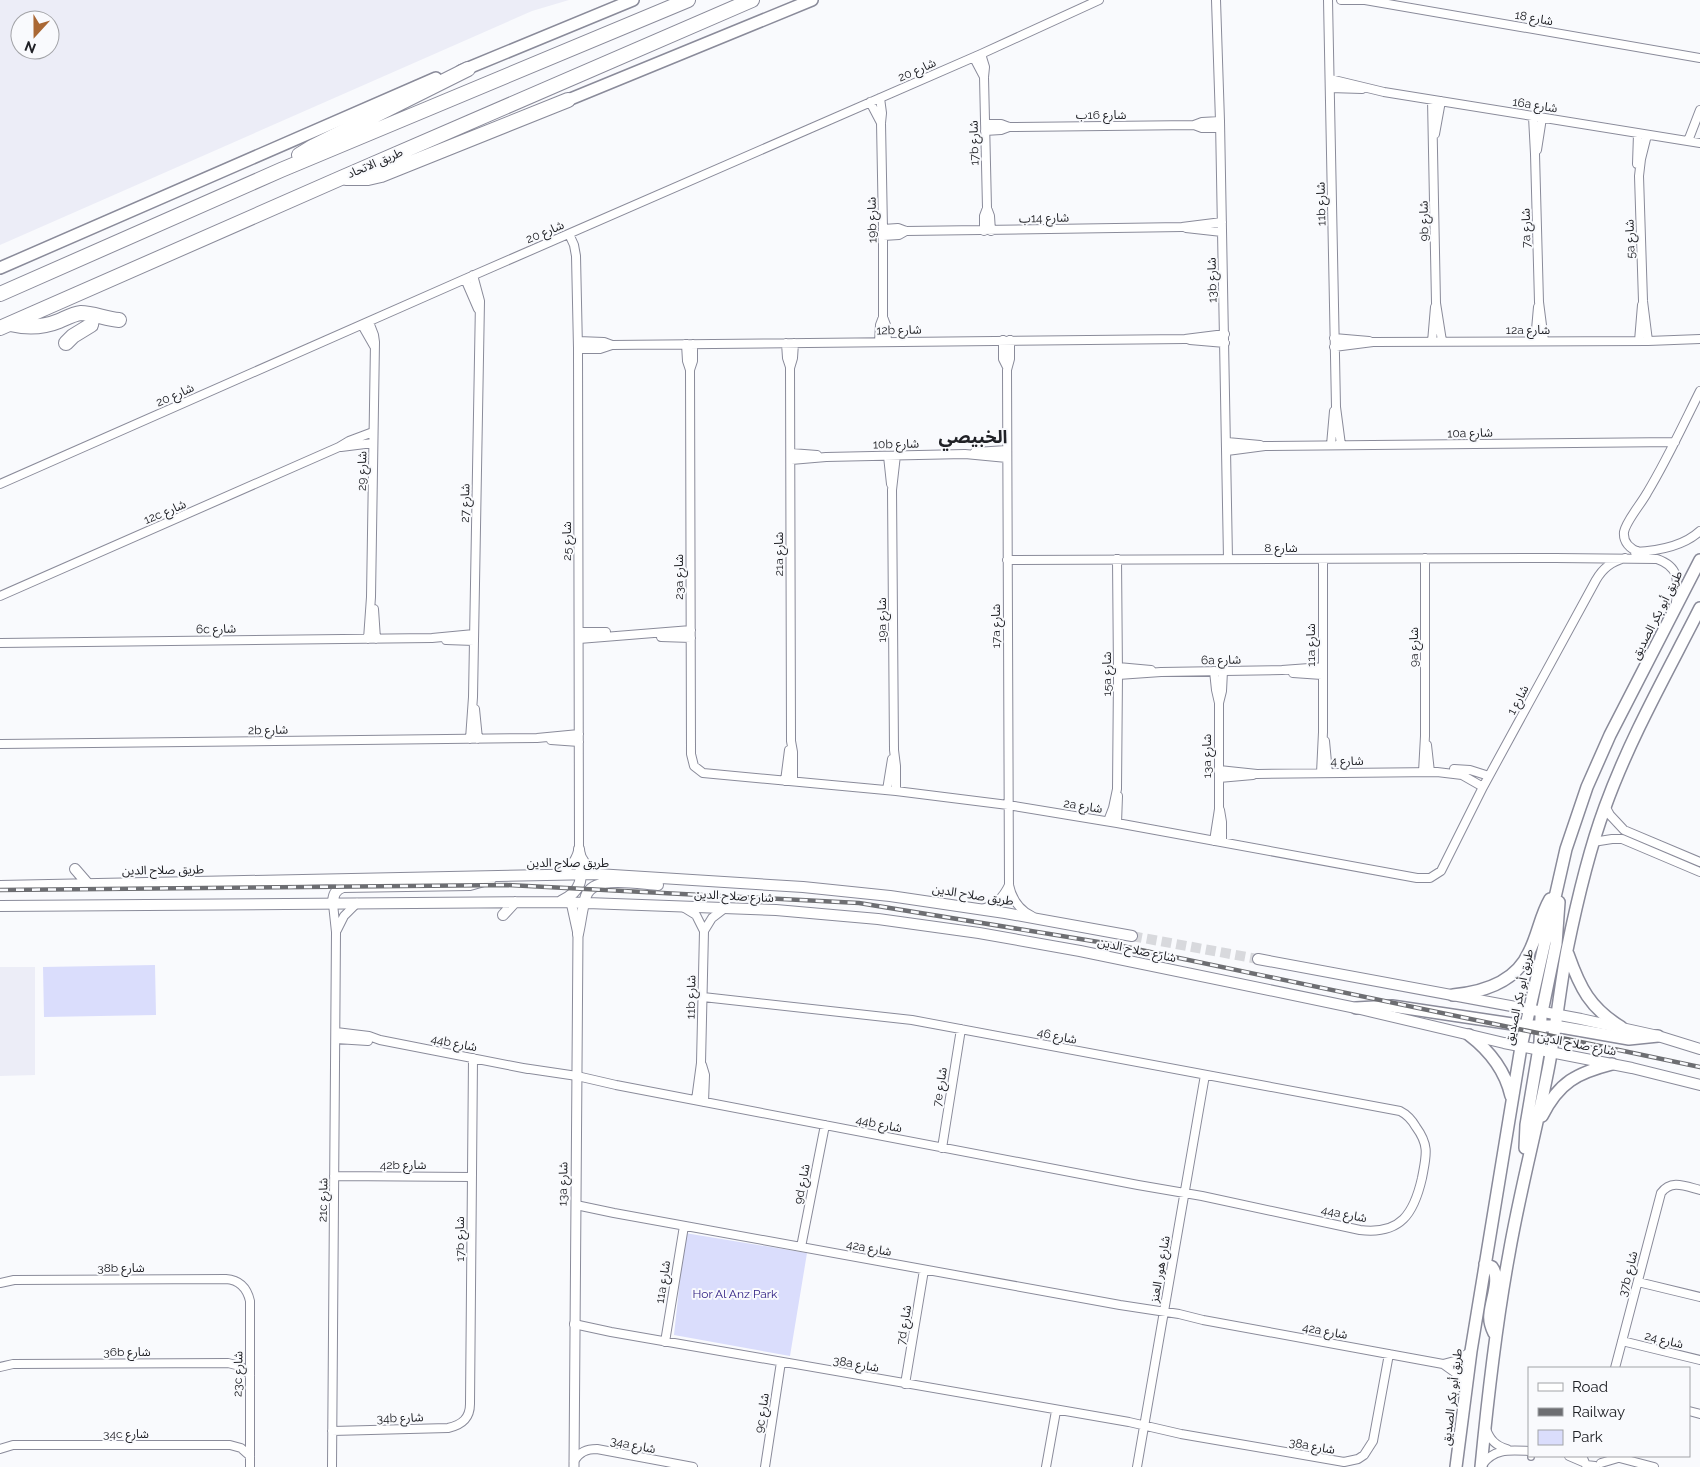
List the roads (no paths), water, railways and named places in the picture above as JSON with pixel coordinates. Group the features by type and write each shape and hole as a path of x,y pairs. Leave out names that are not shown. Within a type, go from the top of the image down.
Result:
{"highway":[{"path":"0,294 281,170 688,0"},
{"name":"طريق الاتحاد","path":"5,326 752,0"},
{"path":"281,170 312,147 468,69"},
{"path":"341,178 354,179 381,175 568,100"},
{"path":"5,326 39,327 77,314 89,314 119,320"},
{"path":"66,343 73,336 91,325 92,318 89,314"}],"main road":[{"path":"0,268 406,90 468,69 633,0"},
{"path":"568,100 812,0"},
{"name":"طريق أبو بكر الصديق","path":"1456,1467 1471,1351 1512,1101 1526,1026 1558,885 1577,813 1610,735 1700,560"},
{"path":"1481,1467 1495,1337 1509,1253 1551,1052 1567,952 1582,881 1605,806 1631,744 1700,608"},
{"path":"0,906 566,902 580,886 579,849"},
{"path":"75,869 88,884"},
{"name":"طريق صلاح الدين","path":"0,886 604,875 715,881 855,892 933,901 1132,936"},
{"path":"333,904 334,893 343,887 470,885 496,876"},
{"path":"578,934 589,890 598,883 696,887 715,881"},
{"path":"1453,995 1480,991 1494,986 1516,972 1530,952 1543,911 1558,885"},
{"path":"1525,1176 1526,1126 1542,1012 1557,936 1558,885"},
{"path":"503,915 515,902"},
{"name":"شارع صلاح الدين","path":"566,902 725,908 861,918 979,933 1080,951 1356,1008 1522,1047 1612,1064 1700,1085"},
{"path":"1567,952 1586,997 1608,1019 1621,1027"},
{"name":"شارع صلاح الدين","path":"1258,959 1530,1009 1542,1012 1556,1021 1621,1027 1700,1049"},
{"path":"1356,1008 1392,1006 1541,1027 1556,1021 1629,1039 1658,1036"},
{"path":"1470,1035 1481,1044 1499,1065 1509,1088 1512,1101"},
{"path":"1534,1136 1548,1104 1564,1084 1595,1068 1612,1064"},
{"path":"1485,1264 1492,1267 1496,1275 1490,1314 1491,1326 1495,1337"}],"street":[{"name":"شارع 20","path":"0,484 978,56 1099,0"},
{"name":"13b شارع","path":"1216,0 1228,451 1228,559"},
{"name":"11b شارع","path":"1328,0 1334,347 1336,407 1341,445"},
{"name":"شارع 18","path":"1341,0 1365,0 1700,58"},
{"name":"17b شارع","path":"978,56 985,67 987,208 990,216 987,231"},
{"name":"16a شارع","path":"1330,78 1366,89 1700,143"},
{"name":"16a شارع","path":"1330,88 1366,89"},
{"name":"19b شارع","path":"880,98 882,113 880,123 883,233 883,317 880,325 883,342"},
{"name":"9b شارع","path":"1432,100 1436,303 1432,342"},
{"name":"9b شارع","path":"1434,138 1441,101"},
{"name":"19b شارع","path":"870,102 880,123"},
{"path":"1688,141 1700,110"},
{"name":"7a شارع","path":"1532,116 1535,154 1539,302 1544,341"},
{"name":"7a شارع","path":"1535,154 1542,118"},
{"name":"شارع 16ب","path":"985,127 1001,130 1009,127 1194,125 1202,122 1220,124"},
{"name":"5a شارع","path":"1638,134 1637,157 1643,301 1648,341"},
{"name":"5a شارع","path":"1639,176 1647,135"},
{"name":"شارع 14ب","path":"1182,228 1222,222"},
{"name":"شارع 14ب","path":"883,233 898,235 906,231 1182,228 1222,232"},
{"name":"شارع 25","path":"569,234 576,256 578,345 579,849"},
{"name":"شارع 27","path":"474,275 480,297 478,308 474,739"},
{"name":"شارع 27","path":"465,279 478,308"},
{"name":"5a شارع","path":"1639,341 1643,301"},
{"name":"7a شارع","path":"1535,341 1539,302"},
{"name":"9b شارع","path":"1436,303 1442,342"},
{"name":"شارع 29","path":"365,323 374,335 372,639"},
{"name":"12b شارع","path":"578,345 600,349 612,345 1185,339 1225,334"},
{"name":"12a شارع","path":"1334,338 1373,342 1648,341 1700,339"},
{"name":"12b شارع","path":"1185,339 1225,343"},
{"name":"12a شارع","path":"1682,339 1700,345"},
{"name":"17a شارع","path":"1006,340 1003,359 1007,367 1009,885 1011,894 1021,909 1036,918"},
{"name":"12a شارع","path":"1334,347 1373,342"},
{"name":"21a شارع","path":"789,781 791,741 791,456 790,366 787,358 790,343"},
{"name":"23a شارع","path":"690,344 687,362 690,370 692,760 698,770 709,774"},
{"path":"1638,552 1626,543 1624,532 1675,442 1700,391"},
{"name":"11b شارع","path":"1331,445 1336,407"},
{"name":"12c شارع","path":"0,596 373,432"},
{"name":"10a شارع","path":"1227,442 1265,446"},
{"name":"10a شارع","path":"1228,451 1265,446 1675,442"},
{"name":"12c شارع","path":"339,447 373,443"},
{"name":"10b شارع","path":"791,456 892,456 966,454 982,451 1007,454"},
{"name":"19a شارع","path":"892,456 894,750 896,791"},
{"name":"شارع 8","path":"1555,558 1638,552 1674,546 1700,531"},
{"name":"9a شارع","path":"1425,558 1425,736 1430,772"},
{"name":"شارع 1","path":"1444,866 1483,787 1596,580 1607,566 1625,558"},
{"name":"11a شارع","path":"1322,559 1322,732 1324,773"},
{"name":"شارع 8","path":"1007,560 1657,559 1670,566 1675,572 1677,579 1676,608"},
{"name":"15a شارع","path":"1117,823 1119,804 1117,789 1118,560"},
{"path":"579,635 611,632 622,634 691,634"},
{"name":"6c شارع","path":"0,643 432,638 442,640 474,638"},
{"name":"6a شارع","path":"1118,671 1322,671"},
{"name":"13a شارع","path":"1214,671 1219,703 1218,841"},
{"name":"13a شارع","path":"1219,703 1223,671"},
{"name":"2b شارع","path":"0,744 579,738"},
{"name":"19a شارع","path":"887,790 894,750"},
{"name":"شارع 4","path":"1219,774 1241,777 1257,774 1465,770 1489,776"},
{"name":"شارع 4","path":"1430,772 1462,775 1483,787"},
{"name":"2a شارع","path":"709,774 887,790 1008,805 1108,821 1423,879 1436,876 1444,866"},
{"name":"15a شارع","path":"1108,821 1117,789"},
{"path":"1605,806 1613,819 1624,830 1676,857 1700,872"},
{"path":"1593,842 1612,838 1622,839 1676,857 1700,862"},
{"path":"555,875 573,863 579,849"},
{"path":"579,849 588,866 598,874 604,875"},
{"path":"982,909 989,907 1002,898 1009,885"},
{"name":"13a شارع","path":"566,902 578,934 574,1464"},
{"path":"336,932 344,916 357,903"},
{"name":"21c شارع","path":"332,1467 336,1036 336,932 333,904"},
{"path":"682,906 696,915 704,931"},
{"path":"704,931 712,918 725,908"},
{"name":"11b شارع","path":"700,1101 704,931"},
{"name":"شارع 46","path":"703,997 888,1016 1395,1110 1405,1114"},
{"name":"7e شارع","path":"942,1148 961,1029"},
{"name":"44b شارع","path":"336,1036 380,1040 1184,1195"},
{"name":"17b شارع","path":"466,1419 470,1409 473,1058"},
{"name":"شارع هور العنز","path":"1137,1467 1205,1075"},
{"name":"44a شارع","path":"1184,1195 1222,1201 1360,1230 1371,1231 1392,1227 1409,1214 1415,1204 1426,1152 1422,1134 1405,1114"},
{"name":"9d شارع","path":"801,1247 825,1125"},
{"name":"42b شارع","path":"334,1176 472,1177"},
{"name":"37b شارع","path":"1615,1367 1661,1193 1667,1187 1676,1184 1700,1190"},
{"name":"42a شارع","path":"576,1207 1443,1364"},
{"name":"11a شارع","path":"665,1342 684,1226"},
{"name":"7d شارع","path":"905,1384 924,1270"},
{"name":"38b شارع","path":"0,1283 14,1280 232,1279 242,1284"},
{"path":"1638,1282 1700,1297"},
{"name":"23c شارع","path":"242,1284 250,1301 250,1467"},
{"name":"38a شارع","path":"574,1327 1098,1418 1169,1434 1181,1434 1336,1462 1351,1461 1364,1454 1373,1441 1389,1354"},
{"name":"شارع 24","path":"1622,1341 1700,1360"},
{"path":"1443,1364 1458,1360 1471,1351"},
{"name":"9c شارع","path":"765,1467 781,1362"},
{"name":"36b شارع","path":"0,1367 13,1364 228,1364 240,1366 250,1375"},
{"path":"1443,1364 1457,1374 1466,1388"},
{"path":"1046,1467 1056,1411"},
{"name":"34b شارع","path":"332,1431 448,1428 466,1419"},
{"path":"1485,1427 1493,1442 1509,1450 1528,1455"},
{"name":"34c شارع","path":"0,1449 13,1445 230,1445 241,1448 250,1456"},
{"name":"34a شارع","path":"574,1464 584,1451 597,1449 693,1467"},
{"path":"1481,1467 1493,1454 1509,1450"},
{"path":"1583,1462 1589,1466 1615,1457 1654,1467"}],"tunnel":[{"path":"1132,936 1258,959"}],"railway":[{"path":"0,890 507,885 859,903 1117,945 1700,1067"}],"district":[{"name":"الخبيصي","path":"973,437"}],"park label":[{"name":"Hor Al Anz Park","path":"735,1294"}]}
